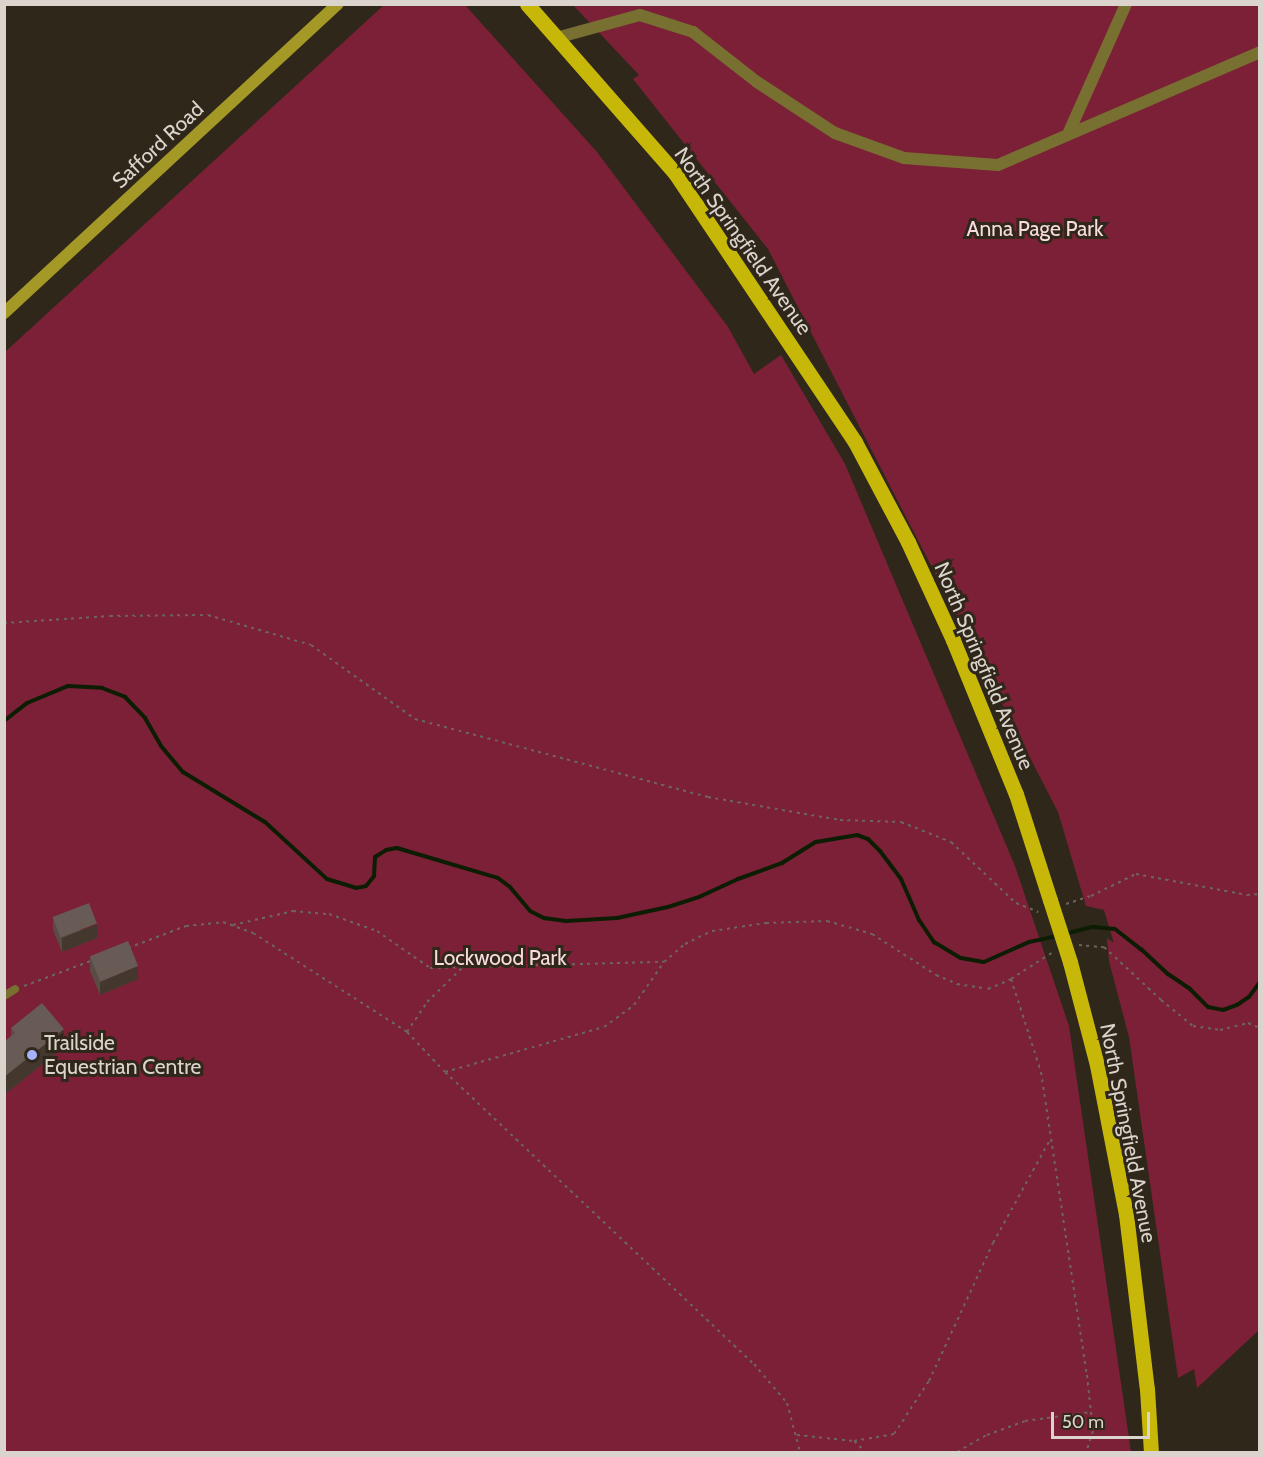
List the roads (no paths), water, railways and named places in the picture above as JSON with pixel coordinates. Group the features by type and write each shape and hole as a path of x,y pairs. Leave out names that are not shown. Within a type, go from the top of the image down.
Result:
{"main road":[{"name":"North Springfield Avenue","path":"527,4 675,173 855,442 908,542 953,640 1016,794 1067,953 1097,1065 1126,1214 1147,1389 1151,1452"}],"street":[{"name":"Safford Road","path":"4,313 338,4"},
{"path":"1069,132 1126,4"},
{"path":"556,38 640,15 693,32 757,82 835,133 904,158 998,165 1069,132 1260,52"}],"lane":[{"path":"4,996 15,989"}],"waterway":[{"path":"4,721 27,703 68,686 102,688 125,697 145,718 161,746 183,772 265,822 327,879 356,888 366,886 374,876 375,857 386,850 397,848 498,878 510,887 530,911 544,918 566,921 617,918 668,907 699,897 738,879 782,863 816,842 857,835 868,839 901,879 919,920 934,942 961,958 984,962 1029,942 1057,936"},
{"path":"1064,934 1093,927 1115,929 1168,974 1189,988 1208,1007 1223,1010 1237,1005 1249,997 1260,982"}],"place":[{"name":"Trailside Equestrian Centre","path":"32,1055"}],"park label":[{"name":"Anna Page Park","path":"1035,229"},
{"name":"Lockwood Park","path":"500,958"}]}
